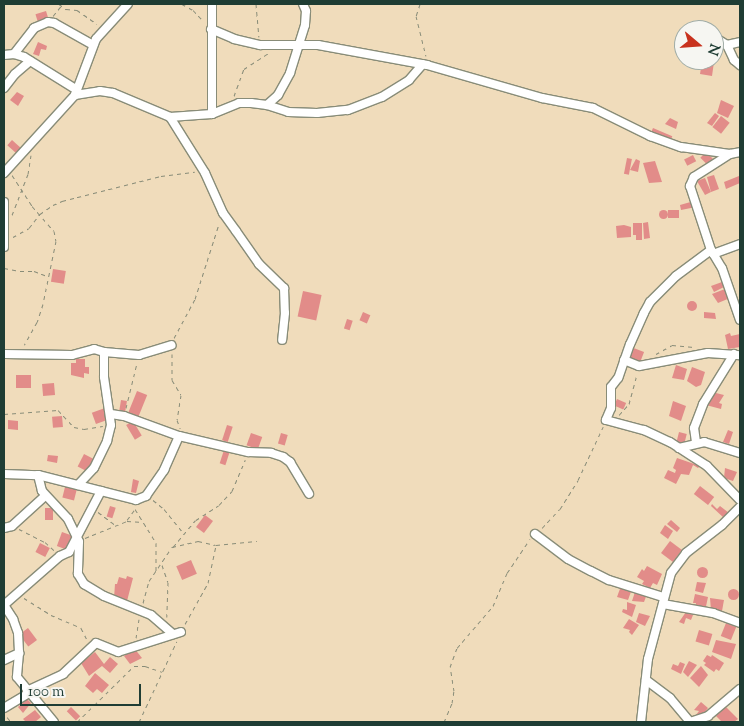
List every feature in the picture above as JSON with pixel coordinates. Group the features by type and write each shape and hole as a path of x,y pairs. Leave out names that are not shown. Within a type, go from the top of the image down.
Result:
{"street":[{"path":"116,4 121,12"},
{"path":"6,170 76,93 93,45 103,30 128,4"},
{"path":"212,4 212,114"},
{"path":"267,104 278,95 285,84 305,25 306,11 303,4"},
{"path":"14,54 34,28 48,22 54,23 93,45"},
{"path":"211,27 234,39 260,45 298,44 344,48 425,64 542,98 593,108 650,136 681,147 730,154 740,152"},
{"path":"724,42 727,44 740,42"},
{"path":"727,44 734,60 740,65"},
{"path":"4,55 14,54 30,60 76,93 100,91 113,93 170,117 212,114 239,103 267,104 288,112 303,114 348,110 374,101 396,89 409,80 425,64"},
{"path":"4,88 30,60"},
{"path":"170,117 205,173 223,213 259,264 284,288 285,313 282,340"},
{"path":"730,154 694,177 690,184 712,252 737,298 740,320"},
{"path":"4,202 4,247"},
{"path":"740,244 712,252 676,276 650,302 618,378 611,387 610,421 650,432 679,448 707,466 740,500"},
{"path":"4,354 72,354 88,349 139,355 172,345"},
{"path":"78,484 94,468 111,425 111,414 104,377 104,352"},
{"path":"624,360 642,366 708,353 737,354"},
{"path":"696,442 694,428 703,404 737,354"},
{"path":"111,414 124,416 179,436 248,452 271,453 283,457 290,462 309,494"},
{"path":"4,474 38,475 136,500 146,496 169,462 179,436"},
{"path":"679,448 696,442 706,442 740,453"},
{"path":"4,708 28,692 63,674 89,648 98,643 118,652 177,633 141,610 104,596 84,584 78,574 77,539 68,519 45,496 38,475"},
{"path":"54,722 17,677 19,653 16,626 4,605 19,595 60,556 68,552 77,539 100,490"},
{"path":"8,527 45,496"},
{"path":"641,722 650,650 671,573 678,562 740,507"},
{"path":"535,534 568,559 609,580 663,600 713,613 740,623"},
{"path":"4,660 19,653"},
{"path":"646,680 670,698 690,722 708,716 740,689"}],"path":[{"path":"182,4 211,27"},
{"path":"256,4 260,45"},
{"path":"420,4 416,16 424,43 425,64"},
{"path":"48,22 60,5 66,9 77,10 103,30"},
{"path":"230,107 244,69 276,46"},
{"path":"5,223 12,215 22,190 31,154"},
{"path":"6,170 54,231 56,241 47,276 42,308 37,322 26,341 22,354"},
{"path":"4,243 29,228 40,214 62,201 161,176 205,173"},
{"path":"179,436 180,430 177,420 181,395 172,380 170,372 172,345 177,330 195,299 223,213"},
{"path":"4,268 20,272 29,270 47,276"},
{"path":"444,722 452,703 454,692 450,667 457,648 494,606 507,573 535,534 560,509 610,421 629,404 642,366 657,353 672,345 694,346 708,353"},
{"path":"124,416 139,355"},
{"path":"4,414 58,410 74,427 84,429 111,425"},
{"path":"134,646 149,581 172,547 196,520 219,505 232,490 248,452"},
{"path":"146,496 164,509 185,534"},
{"path":"92,507 115,525"},
{"path":"127,520 135,508 156,543 156,573"},
{"path":"77,539 127,520 144,522"},
{"path":"8,527 45,542 60,556"},
{"path":"172,547 198,541 216,545 257,541"},
{"path":"162,564 168,582 167,628"},
{"path":"19,595 51,615 81,628 89,648"},
{"path":"77,722 134,666 145,666 163,672"},
{"path":"4,713 11,722"}],"building":[{"path":"46,11 49,21 38,24 35,14"},
{"path":"38,42 47,46 46,50 41,49 39,56 33,54"},
{"path":"701,70 713,70 712,76 700,74"},
{"path":"17,92 24,96 18,106 10,100"},
{"path":"721,100 734,106 728,118 717,113"},
{"path":"715,113 719,116 712,126 707,123"},
{"path":"721,116 730,123 721,134 712,127"},
{"path":"670,118 678,122 676,129 665,124"},
{"path":"653,128 672,136 670,143 650,134"},
{"path":"12,140 23,150 18,155 7,145"},
{"path":"706,152 713,159 707,165 700,158"},
{"path":"693,155 696,161 687,166 684,160"},
{"path":"627,158 632,159 629,175 624,174"},
{"path":"636,159 640,161 638,172 630,170"},
{"path":"655,161 662,182 649,183 643,163"},
{"path":"714,175 719,189 711,192 707,177"},
{"path":"739,176 740,183 726,189 724,182"},
{"path":"705,178 711,192 705,195 697,181"},
{"path":"694,201 696,207 681,210 680,205"},
{"path":"663,209 668,214 663,219 658,214"},
{"path":"668,210 679,210 679,218 668,218"},
{"path":"648,222 650,238 644,239 643,223"},
{"path":"633,223 642,223 642,240 636,240 636,235 633,235"},
{"path":"624,225 631,227 631,237 617,238 616,226"},
{"path":"53,269 66,271 64,284 51,282"},
{"path":"722,282 724,287 714,292 711,286"},
{"path":"725,289 730,298 718,303 712,294"},
{"path":"303,291 322,295 316,320 298,316"},
{"path":"690,301 694,301 697,306 696,310 690,311 687,308 687,304"},
{"path":"363,312 370,315 367,323 359,320"},
{"path":"704,312 715,313 716,319 704,318"},
{"path":"347,319 353,321 350,330 344,329"},
{"path":"730,333 731,336 740,334 740,347 728,349 725,335"},
{"path":"631,347 644,352 639,365 626,360"},
{"path":"76,359 85,359 85,367 89,367 89,374 84,373 84,378 71,375 71,363 76,363"},
{"path":"676,365 687,369 684,380 672,378"},
{"path":"692,367 705,372 701,385 696,387 687,381"},
{"path":"16,375 31,375 31,388 16,388"},
{"path":"54,383 55,395 43,396 42,384"},
{"path":"137,391 147,395 138,417 128,413"},
{"path":"712,392 724,395 719,403 722,404 721,409 706,405"},
{"path":"617,399 626,403 623,409 614,405"},
{"path":"121,400 127,401 125,413 119,412"},
{"path":"673,401 686,406 681,421 669,416"},
{"path":"105,408 109,419 96,424 92,413"},
{"path":"62,416 63,427 53,428 52,417"},
{"path":"8,420 18,421 18,430 8,429"},
{"path":"133,421 142,436 135,440 126,425"},
{"path":"227,425 233,427 228,442 222,440"},
{"path":"728,430 733,432 729,444 723,442"},
{"path":"679,432 687,434 684,445 676,443"},
{"path":"251,433 262,437 258,449 247,445"},
{"path":"281,433 288,435 285,446 278,444"},
{"path":"224,450 230,452 225,465 220,463"},
{"path":"84,454 96,460 89,472 78,466"},
{"path":"48,455 58,456 57,463 47,461"},
{"path":"677,458 700,466 698,468 693,465 689,475 681,474 676,484 664,478 668,470 675,473 676,470 673,468"},
{"path":"725,468 737,472 733,481 724,478"},
{"path":"133,479 139,481 136,493 131,492"},
{"path":"66,483 78,486 74,500 62,498"},
{"path":"700,486 714,497 708,505 694,494"},
{"path":"712,504 717,509 720,506 729,513 724,518 711,506"},
{"path":"110,506 116,508 112,518 107,516"},
{"path":"45,508 53,508 53,520 45,520"},
{"path":"205,515 213,521 204,533 196,527"},
{"path":"671,520 680,528 677,532 667,524"},
{"path":"665,525 673,531 668,539 660,533"},
{"path":"62,532 73,536 68,550 57,546"},
{"path":"670,541 682,550 673,562 661,553"},
{"path":"40,543 50,548 45,557 35,552"},
{"path":"191,560 197,574 182,580 176,566"},
{"path":"647,566 662,574 657,585 653,583 650,588 642,584 644,581 637,577 642,569 644,571"},
{"path":"700,567 704,567 707,572 706,576 700,577 697,574 697,570"},
{"path":"127,576 133,578 127,601 114,598 115,584 117,584 119,577 126,579"},
{"path":"697,582 706,583 703,593 695,591"},
{"path":"621,586 632,589 628,600 617,597"},
{"path":"636,589 647,594 644,602 632,601"},
{"path":"731,589 735,589 738,594 737,598 731,599 728,596 728,592"},
{"path":"695,594 708,597 705,611 695,609 696,603 693,603"},
{"path":"710,598 724,600 722,611 711,610"},
{"path":"627,602 636,605 632,617 622,612 623,609 627,610"},
{"path":"686,612 693,615 691,620 686,618 684,624 679,622"},
{"path":"639,613 650,616 645,626 636,622"},
{"path":"629,619 639,625 632,635 629,632 630,630 623,628"},
{"path":"726,623 736,627 731,640 721,636"},
{"path":"28,628 37,640 28,647 19,635"},
{"path":"699,630 712,634 709,646 695,641"},
{"path":"716,640 736,644 731,659 712,652"},
{"path":"134,648 142,658 130,664 124,656"},
{"path":"95,652 104,664 110,657 118,664 110,673 102,666 89,676 81,663"},
{"path":"707,655 711,657 712,655 724,663 719,671 716,669 714,672 704,665 706,663 703,661"},
{"path":"689,661 697,665 688,677 683,672"},
{"path":"680,662 685,664 681,674 671,669 673,664 678,666"},
{"path":"701,666 708,675 699,687 690,678"},
{"path":"95,673 109,685 102,693 97,689 93,693 85,686"},
{"path":"27,699 31,703 23,713 18,707"},
{"path":"701,702 708,708 700,718 696,715 699,711 694,710"},
{"path":"725,706 738,719 734,722 722,722 716,716"},
{"path":"71,707 80,716 76,720 67,711"},
{"path":"35,710 41,717 35,722 26,722 23,719"}]}
